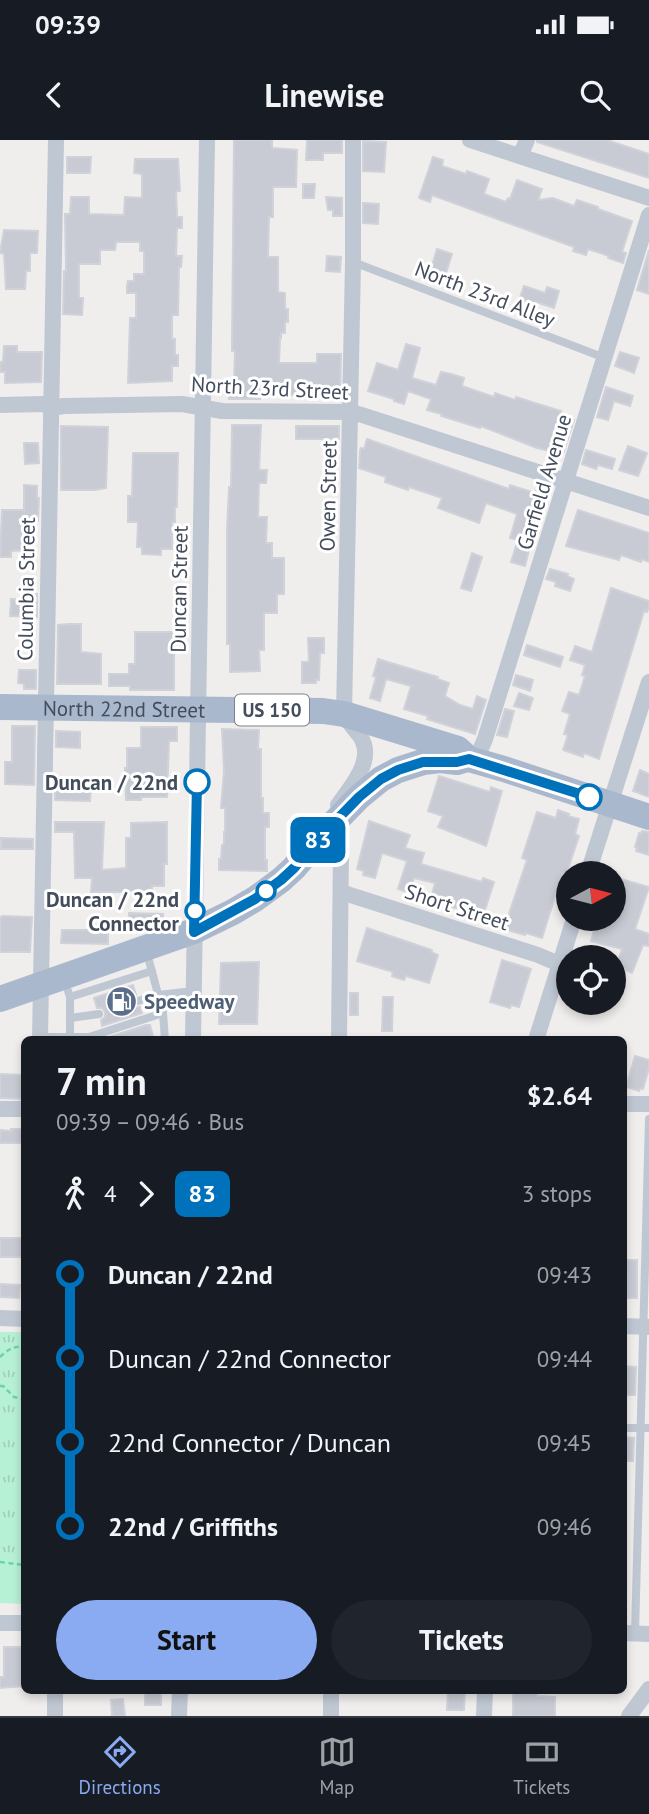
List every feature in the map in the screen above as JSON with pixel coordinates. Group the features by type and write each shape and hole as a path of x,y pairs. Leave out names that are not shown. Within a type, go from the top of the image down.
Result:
{"main road":[{"name":"North 22nd Street","path":"0,708 323,711 344,714 457,749 472,760 649,817"},
{"name":"US 150","path":"0,999 58,986 148,960 274,886 331,842 368,788 398,770 423,762 472,760"}],"street":[{"name":"Columbia Street","path":"41,1036 58,986 42,963 56,140"},
{"name":"Duncan Street","path":"193,1036 207,140"},
{"name":"Owen Street","path":"344,714 353,140"},
{"path":"470,140 649,198"},
{"path":"520,156 527,140"},
{"name":"Garfield Avenue","path":"472,760 485,739 649,215"},
{"name":"North 23rd Street","path":"0,405 44,404 51,408 182,404 222,411 350,412 649,508"},
{"path":"593,861 649,682"},
{"path":"338,1036 341,892 331,842 337,806 362,771 365,754 360,736 344,714"},
{"name":"Short Street","path":"341,892 556,963"},
{"path":"537,1036 556,974"},
{"path":"627,1104 649,1104"},
{"path":"0,1109 21,1109"},
{"path":"0,1318 21,1319"},
{"path":"627,1326 646,1327"},
{"path":"0,1623 21,1623"},
{"path":"629,1716 649,1689"},
{"path":"55,1694 55,1716"},
{"path":"179,1716 180,1694"},
{"path":"331,1694 331,1716"},
{"path":"484,1716 485,1694"}],"lane":[{"name":"North 23rd Alley","path":"352,262 604,358"},
{"path":"148,960 163,1013 165,1036"},
{"path":"58,986 70,1018 71,1036"},
{"path":"138,1001 193,990"},
{"path":"92,1036 163,1013"},
{"path":"70,1018 99,1014"},
{"path":"636,1633 645,1428 649,1119"},
{"path":"627,1428 645,1428"}],"path":[{"path":"0,1357 6,1350 21,1346"},
{"path":"0,1387 3,1386 15,1397 21,1398"},
{"path":"0,1562 21,1565"}],"green space":[{"path":"0,1332 21,1332 21,1604 0,1603"},
{"path":"0,1568 18,1568 17,1594 0,1594"}],"building":[{"path":"234,140 272,140 272,148 297,150 296,187 273,187 273,217 269,217 268,257 278,257 278,292 285,293 285,309 288,309 285,333 281,333 280,338 279,363 317,363 317,354 341,354 340,396 260,395 260,399 229,399 229,381 234,381 235,351 232,351"},
{"path":"307,140 342,140 342,153 323,153 323,160 306,160"},
{"path":"607,140 649,154 649,178 537,142"},
{"path":"363,141 386,142 384,172 363,171"},
{"path":"67,157 91,157 90,173 67,173"},
{"path":"433,157 443,160 442,166 489,179 484,194 506,202 510,199 517,180 542,189 538,200 553,198 574,206 577,200 632,221 622,252 626,253 623,263 588,249 586,255 573,251 574,247 432,195 430,202 419,198"},
{"path":"135,159 178,159 180,191 176,191 177,217 182,217 182,228 177,228 176,256 182,256 179,267 178,315 172,315 172,339 175,339 178,366 172,366 172,381 128,383 130,318 136,318 136,293 127,293 127,286 128,281 134,281 134,274 144,274 144,251 140,251 140,242 116,242 115,250 100,250 100,264 79,264 82,315 63,314 66,271 65,214 70,214 71,197 89,197 89,214 124,215 125,197 142,198 142,174 134,173"},
{"path":"303,184 315,184 314,198 303,198"},
{"path":"326,197 342,198 342,216 333,216 333,210 328,210"},
{"path":"363,203 379,204 378,224 363,223"},
{"path":"4,230 38,231 37,253 30,253 30,271 26,271 25,289 6,289 4,254 0,253"},
{"path":"437,249 452,254 446,273 431,269"},
{"path":"649,250 649,294 637,290"},
{"path":"327,256 341,257 340,272 326,271"},
{"path":"524,286 545,293 547,287 559,291 554,308 519,300"},
{"path":"406,344 420,348 412,378 436,385 441,372 451,374 464,378 462,386 494,397 495,393 515,400 516,397 561,411 567,418 574,420 563,454 537,448 481,426 480,428 441,416 442,414 427,410 431,399 408,391 404,404 368,391 377,363 398,370"},
{"path":"4,346 17,346 17,352 42,352 41,382 5,383 5,372 0,372"},
{"path":"620,352 639,358 634,373 615,366"},
{"path":"606,387 633,396 630,406 614,401 608,420 597,417"},
{"path":"232,425 261,425 259,470 267,470 266,483 259,483 258,517 267,517 266,543 272,543 272,558 284,558 284,594 277,594 277,613 264,613 264,650 259,650 260,671 230,672 230,644 227,644 227,530"},
{"path":"61,426 108,427 106,488 61,490"},
{"path":"296,426 339,426 339,439 296,439"},
{"path":"367,439 509,489 510,485 547,495 537,527 530,525 526,542 510,538 517,514 486,503 479,523 438,508 442,498 385,482 386,477 359,468 360,450 364,449"},
{"path":"24,443 38,443 39,463 25,464"},
{"path":"628,446 647,453 638,476 619,470"},
{"path":"586,450 615,459 612,469 598,465 596,469 582,464"},
{"path":"133,453 178,453 177,507 175,522 172,522 172,549 161,549 161,555 142,554 142,547 137,547 138,522 128,522 128,496 132,496"},
{"path":"24,485 37,486 38,521 28,521 28,550 11,551 11,557 0,557 2,510 24,510"},
{"path":"578,510 649,533 649,562 621,555 619,560 566,546"},
{"path":"516,546 529,550 525,566 511,562"},
{"path":"472,553 482,557 471,591 461,588"},
{"path":"550,569 568,574 567,576 574,579 570,591 555,586 556,582 546,579"},
{"path":"611,588 649,601 649,607 647,612 644,611 599,759 584,753 583,757 563,750 570,714 562,711 569,692 579,695 585,676 582,675 585,665 570,660 575,646 592,652"},
{"path":"28,594 37,594 37,617 10,616 11,599 28,599"},
{"path":"81,624 81,652 101,654 101,684 57,684 58,625"},
{"path":"135,632 174,632 174,690 130,690 130,686 109,686 109,674 129,674 129,664 135,664"},
{"path":"308,638 324,638 324,653 320,653 319,680 316,680 316,683 302,683 302,662 309,662"},
{"path":"527,645 563,657 560,667 524,655"},
{"path":"378,659 438,677 437,679 449,683 445,696 460,705 473,709 477,696 486,700 475,734 404,709 411,686 386,679 380,701 370,698"},
{"path":"19,670 36,670 36,689 24,689 24,684 18,683"},
{"path":"516,675 533,680 530,691 513,685"},
{"path":"519,693 533,698 529,710 514,706"},
{"path":"505,709 514,711 507,737 497,735"},
{"path":"12,726 35,726 34,785 5,784 5,762 12,762"},
{"path":"141,727 177,727 177,741 169,741 167,797 126,800 127,748 141,748"},
{"path":"222,729 259,730 261,798 263,813 269,813 269,827 265,827 267,871 219,870 225,832 225,808 221,808 224,771"},
{"path":"56,731 80,732 80,748 56,747"},
{"path":"640,770 649,774 649,797 633,791"},
{"path":"439,776 490,792 491,787 502,791 486,846 438,827 443,816 428,811"},
{"path":"55,787 91,787 90,801 55,800"},
{"path":"558,810 579,819 575,834 579,836 571,861 556,861 556,893 542,938 504,929 527,860 522,858 537,812 556,818"},
{"path":"369,821 410,835 405,848 424,853 421,864 482,882 483,878 494,882 483,916 452,907 432,894 435,883 414,878 409,893 398,889 407,861 382,853 375,878 363,875 364,871 357,869"},
{"path":"55,822 104,822 102,870 126,868 126,838 131,838 131,823 167,822 164,886 152,886 152,892 91,892 92,878 75,878 74,832 55,832"},
{"path":"649,832 649,855 636,851 639,833"},
{"path":"1,838 33,839 33,849 1,849"},
{"path":"626,880 649,887 635,929 649,934 649,946 643,945 632,973 626,970 626,945 606,945 591,941 594,931 626,931"},
{"path":"129,913 163,914 163,925 156,928 129,927"},
{"path":"2,916 32,917 30,952 0,952"},
{"path":"367,928 432,950 431,952 438,955 429,983 406,976 404,980 392,976 393,972 357,961"},
{"path":"62,930 108,930 108,944 61,943"},
{"path":"502,960 531,969 519,1007 511,1005 510,1008 490,1002"},
{"path":"259,962 257,1024 219,1024 221,963"},
{"path":"133,985 136,995 132,1004 140,1007 142,1013 102,1026 101,1020 105,1017 105,1012 102,1008 97,1008 94,998"},
{"path":"350,993 358,993 358,1015 350,1015"},
{"path":"383,997 393,997 392,1031 382,1031"},
{"path":"150,1025 153,1036 112,1036"},
{"path":"635,1056 649,1060 643,1089 640,1088 639,1091 627,1087"},
{"path":"0,1074 21,1075 21,1099 0,1098"},
{"path":"21,1129 21,1143 0,1143 0,1130"},
{"path":"0,1238 21,1238 21,1257 0,1257"},
{"path":"627,1260 637,1260 637,1298 627,1298"},
{"path":"0,1284 20,1285 19,1298 0,1297"},
{"path":"627,1366 636,1367 635,1395 627,1395"},
{"path":"627,1437 634,1438 633,1461 627,1461"},
{"path":"4,1647 21,1647 21,1686 0,1688 0,1677 4,1677"},
{"path":"145,1694 161,1694 161,1705 145,1705"},
{"path":"448,1694 465,1694 464,1710 447,1710"},
{"path":"513,1694 555,1697 555,1716 513,1716"},
{"path":"123,1699 125,1716 112,1716 111,1700"}],"bus line":[{"name":"83","path":"197,782 194,932 255,899 281,880 368,788 398,770 423,762 457,762 469,759 589,797"}],"place":[{"name":"Duncan / 22nd","path":"197,782"},
{"name":"Duncan / 22nd Connector","path":"195,911"},
{"name":"Speedway","path":"121,1001"}]}
